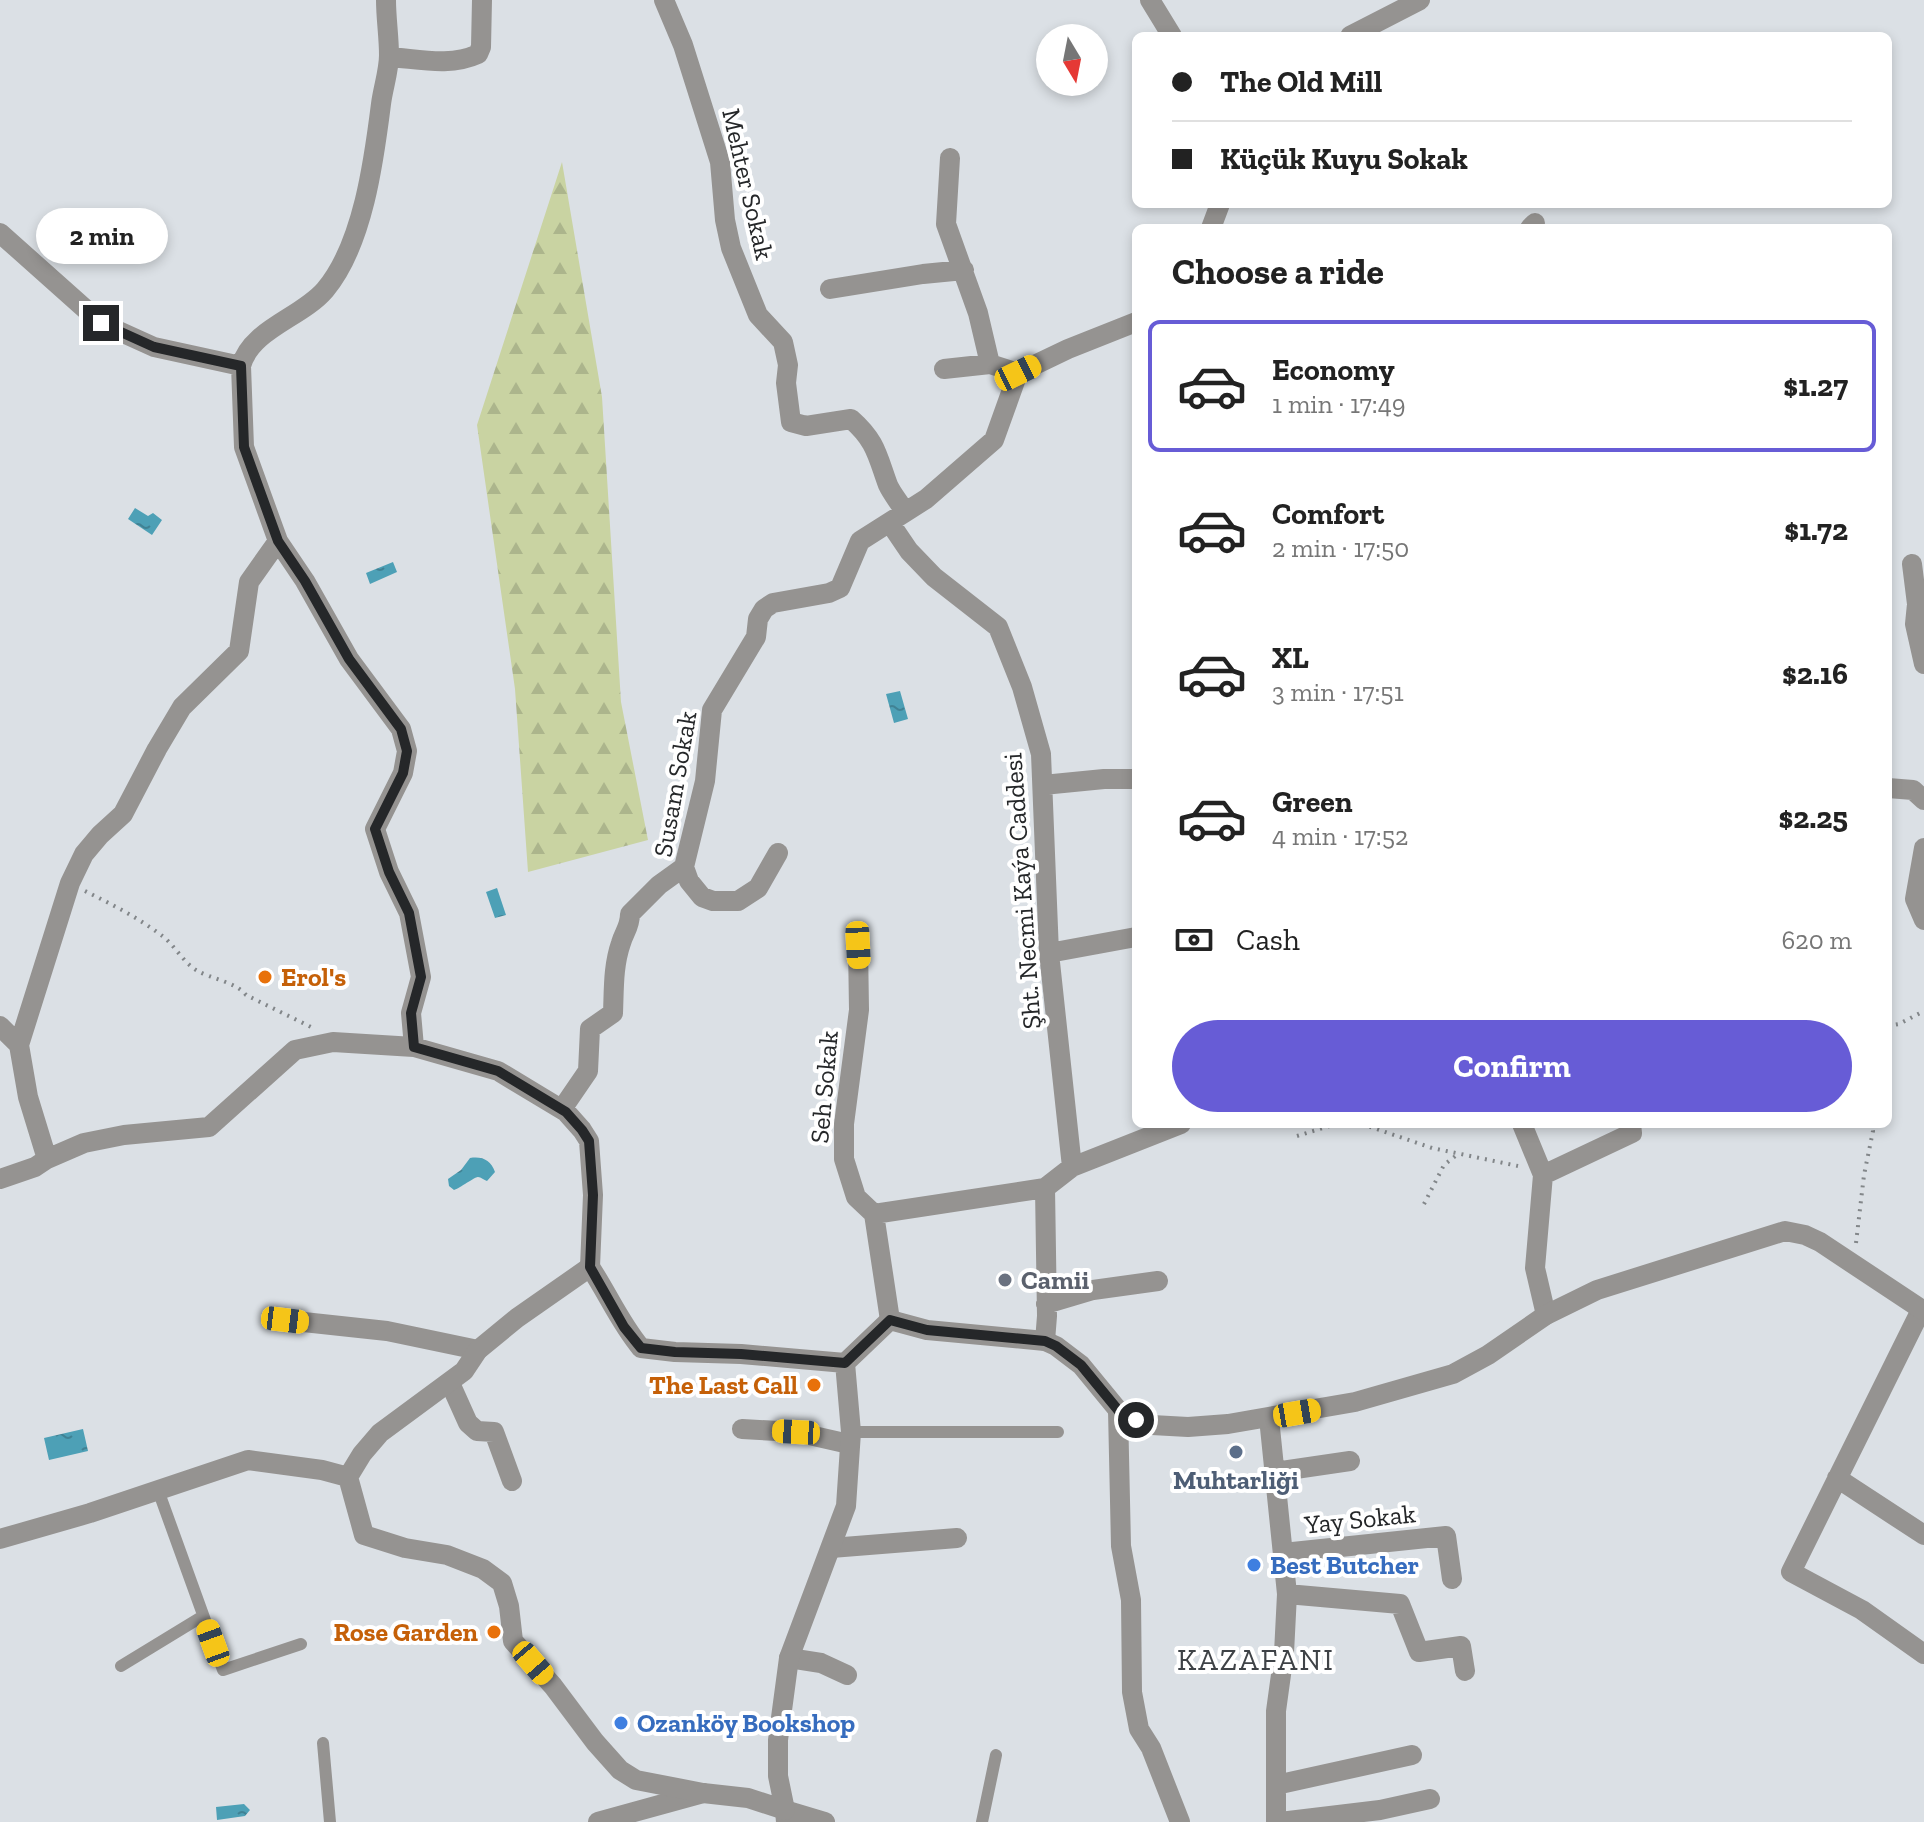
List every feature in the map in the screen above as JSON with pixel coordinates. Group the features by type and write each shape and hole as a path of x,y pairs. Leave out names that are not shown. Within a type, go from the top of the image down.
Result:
{"street":[{"path":"386,0 389,57 375,161 361,214 328,287 314,302 254,343 244,355 241,366 244,447 278,541 305,581 349,659 401,729 407,751 403,773 375,829 389,872 409,913 421,977 411,1013 414,1047"},
{"path":"389,57 448,62 478,54 481,47 482,0"},
{"name":"Mehter Sokak","path":"664,0 683,45 720,162 731,248 758,315 783,342 788,365 786,383 791,422"},
{"path":"1150,0 1170,32"},
{"path":"1358,32 1420,0"},
{"path":"950,158 946,224 978,313 990,364"},
{"path":"0,233 101,323 154,347 241,366"},
{"path":"830,289 964,270"},
{"path":"944,369 990,364 1018,373 1132,324"},
{"path":"898,517 926,499 994,440 1018,373"},
{"name":"Şht. Necmi Kaýa Caddesi","path":"791,422 806,426 851,419 867,434 877,450 909,551 934,577 998,627 1022,687 1041,754 1049,953 1072,1167"},
{"name":"Susam Sokak","path":"778,853 758,888 738,901 713,901 702,897 689,881 684,867 705,781 712,710 756,637 758,619 764,609 773,603 829,593 840,588 860,541 898,517"},
{"path":"47,1159 28,1097 19,1045 70,883 84,854 123,814 182,707 239,651 249,582 278,541"},
{"path":"1912,564 1917,604 1915,624 1924,664"},
{"path":"1043,785 1132,779"},
{"path":"1892,788 1913,790 1924,800"},
{"path":"1924,848 1915,899 1924,920"},
{"path":"562,1109 588,1071 590,1029 613,1013 614,971 621,940 630,925 630,914 659,885 684,867"},
{"path":"1049,953 1132,938"},
{"name":"Seh Sokak","path":"858,945 859,1010 844,1124 844,1159 856,1197 874,1214 890,1320"},
{"path":"0,1026 19,1045"},
{"path":"0,1179 35,1167 84,1143 124,1135 209,1127 292,1046 333,1042 414,1047 498,1071 562,1109 589,1141 593,1195 590,1267 624,1327 641,1348 845,1363 890,1320 927,1330 1045,1341 1081,1365 1118,1410 1152,1425 1188,1427 1269,1418 1355,1402 1453,1374 1488,1355 1546,1315 1597,1290 1785,1231 1805,1235 1923,1310 1791,1572 1862,1610 1924,1654"},
{"path":"874,1214 1045,1188 1072,1167 1171,1128"},
{"path":"1524,1128 1543,1173 1535,1268 1546,1315"},
{"path":"1543,1173 1632,1133 1631,1128"},
{"path":"1045,1188 1045,1341"},
{"path":"590,1267 563,1283 478,1350 464,1371 380,1433 362,1454 348,1477 364,1535 405,1548 447,1555 483,1569 502,1583 509,1606 513,1641 620,1770 636,1780 748,1798 786,1816 825,1822"},
{"path":"1046,1304 1093,1290 1158,1281"},
{"path":"285,1320 387,1331 478,1350"},
{"path":"786,1816 778,1776 778,1740 789,1658 846,1506 850,1438 845,1363"},
{"path":"450,1383 468,1423 477,1431 494,1432 512,1481"},
{"path":"1118,1410 1121,1546 1131,1600 1132,1692 1139,1729 1151,1748 1180,1822"},
{"path":"1269,1418 1287,1594 1284,1653 1276,1711 1278,1822 1380,1810 1430,1799"},
{"path":"742,1429 850,1438"},
{"path":"0,1539 248,1460 322,1470 348,1477"},
{"path":"1275,1472 1350,1461"},
{"path":"1837,1478 1924,1535"},
{"name":"Yay Sokak","path":"1283,1553 1446,1536 1452,1579"},
{"path":"831,1548 957,1538"},
{"path":"1287,1594 1400,1604 1419,1652 1461,1646 1465,1671"},
{"path":"789,1658 821,1663 847,1675"},
{"path":"1276,1785 1412,1755"},
{"path":"598,1822 703,1793"}],"lane":[{"path":"850,1438 1058,1432"},
{"path":"158,1490 223,1670 301,1644"},
{"path":"121,1666 203,1616"},
{"path":"323,1743 330,1822"},
{"path":"982,1822 996,1755"}],"path":[{"path":"70,883 135,917 164,937 192,968 243,990 246,995 329,1037 333,1042"},
{"path":"1892,1025 1924,1011"},
{"path":"1297,1136 1323,1128"},
{"path":"1373,1128 1415,1143 1543,1173"},
{"path":"1853,1265 1873,1128"},
{"path":"1424,1204 1444,1165 1460,1153"}],"green space":[{"path":"562,162 602,397 621,702 648,840 528,872 515,689 477,425"}],"water":[{"path":"135,508 148,516 153,513 162,520 152,535 128,519"},
{"path":"393,562 397,572 370,584 366,573"},
{"path":"900,691 908,719 894,723 886,694"},
{"path":"497,888 506,915 495,918 486,892"},
{"path":"470,1158 486,1160 495,1172 487,1181 477,1177 454,1190 449,1186 448,1179 461,1170"},
{"path":"83,1429 88,1451 49,1460 44,1438"},
{"path":"244,1804 250,1810 245,1816 217,1820 216,1807"}],"place":[{"name":"Erol's","path":"265,977"},
{"name":"Camii","path":"1005,1280"},
{"name":"The Last Call","path":"814,1385"},
{"name":"Muhtarliği","path":"1236,1452"},
{"name":"Best Butcher","path":"1254,1565"},
{"name":"Rose Garden","path":"494,1632"},
{"name":"Ozanköy Bookshop","path":"621,1723"}],"district":[{"name":"KAZAFANI","path":"1256,1660"}],"route":[{"path":"101,323 154,347 241,366 244,447 278,541 305,581 349,659 401,729 407,751 403,773 375,829 389,872 409,913 421,977 411,1013 414,1047 498,1071 566,1112 582,1130 589,1141 593,1195 590,1267 624,1327 641,1348 845,1363 890,1320 958,1334 1030,1338 1056,1346 1081,1365 1118,1410 1136,1420"}]}
